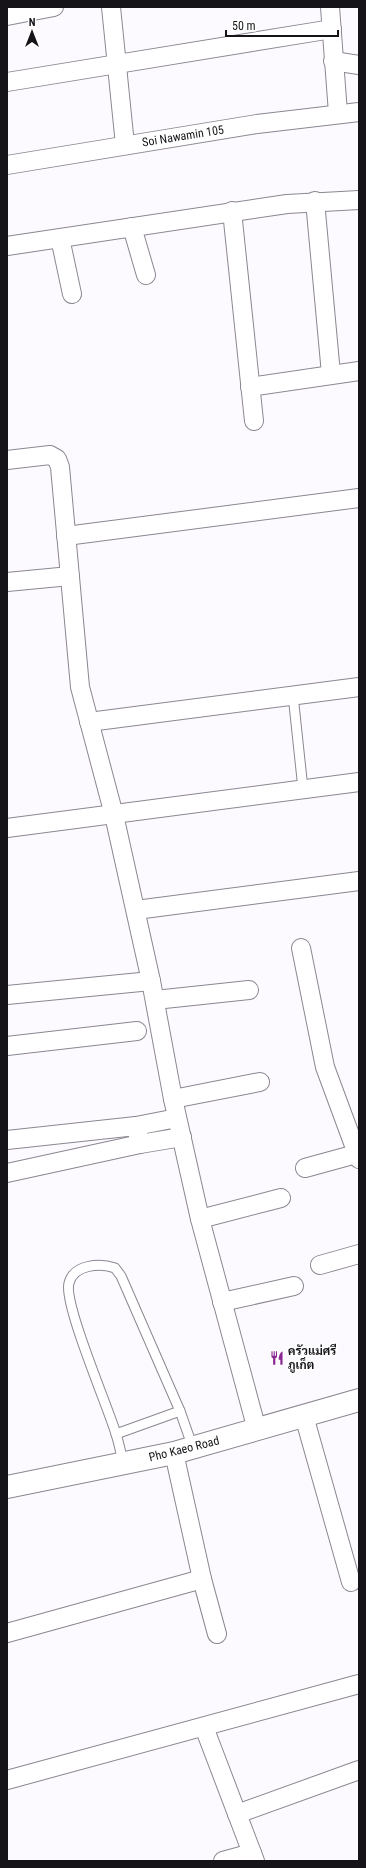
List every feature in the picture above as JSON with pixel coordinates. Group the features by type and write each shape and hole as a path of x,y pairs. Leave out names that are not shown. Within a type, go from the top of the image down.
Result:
{"street":[{"path":"7,16 54,7"},
{"path":"111,7 125,145"},
{"path":"330,7 338,113"},
{"path":"7,82 116,66 332,29"},
{"path":"333,61 359,65"},
{"name":"Soi Nawamin 105","path":"7,166 125,145 338,113 359,112"},
{"path":"7,246 232,211 315,201 359,200"},
{"path":"315,201 331,374"},
{"path":"232,211 254,421"},
{"path":"132,227 146,274"},
{"path":"60,238 72,294"},
{"path":"250,387 359,371"},
{"path":"7,460 50,456 57,459 60,467 78,670 89,722 114,815 136,910 155,1000 173,1099 200,1219 257,1430"},
{"path":"66,536 359,498"},
{"path":"7,582 70,576"},
{"path":"89,722 359,687"},
{"path":"7,828 359,782"},
{"path":"136,910 359,881"},
{"path":"301,948 325,1067 358,1156 305,1168"},
{"path":"7,995 151,981"},
{"path":"155,1000 249,990"},
{"path":"7,1046 137,1031"},
{"path":"173,1099 260,1082"},
{"path":"7,1140 136,1126 177,1118"},
{"path":"136,1126 140,1144"},
{"path":"64,1133 69,1160"},
{"path":"7,1173 140,1144 182,1137"},
{"path":"200,1219 281,1198"},
{"path":"320,1265 359,1254"},
{"path":"222,1302 294,1286"},
{"name":"Pho Kaeo Road","path":"7,1487 183,1450 359,1400"},
{"path":"304,1416 351,1582"},
{"path":"183,1450 202,1579 217,1634"},
{"path":"7,1633 202,1579"},
{"path":"7,1780 359,1684"},
{"path":"204,1727 253,1857 223,1861"},
{"path":"237,1814 359,1770"}],"lane":[{"path":"292,695 303,789"},
{"path":"123,1463 116,1434 74,1316 69,1293 69,1283 74,1274 83,1268 96,1264 115,1268 122,1276 180,1411 183,1450"},
{"path":"116,1434 180,1411"}],"place":[{"name":"ครัวแม่ศรี ภูเก็ต","path":"277,1358"}]}
